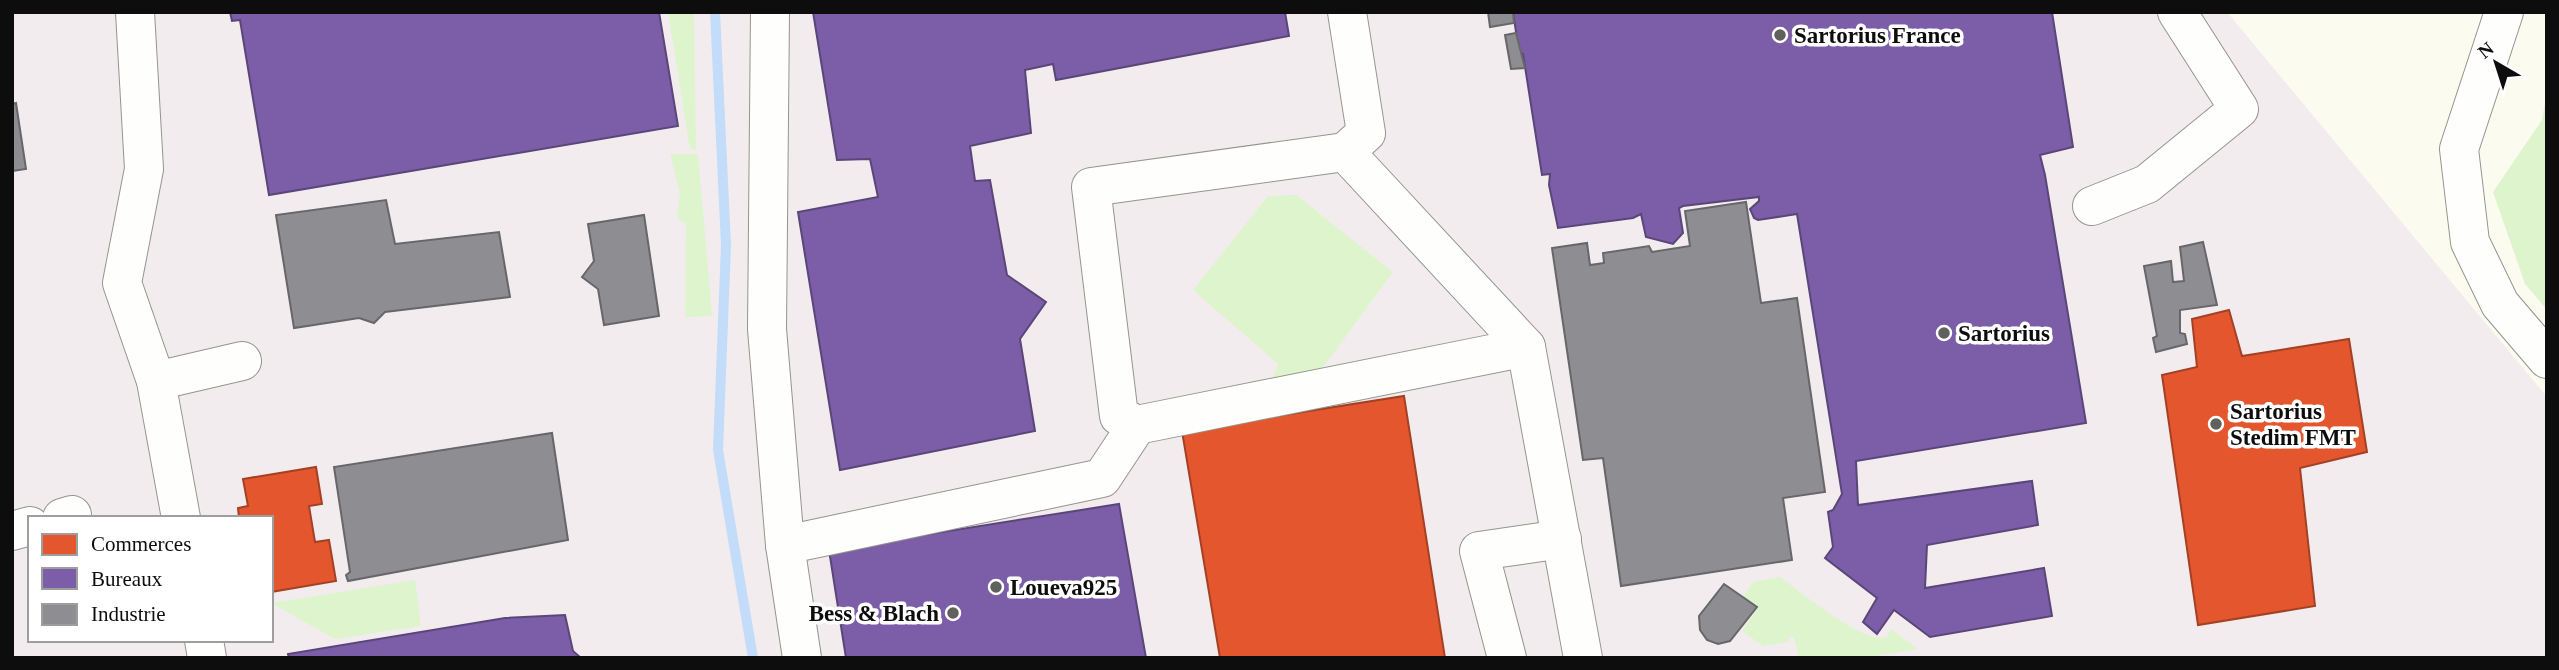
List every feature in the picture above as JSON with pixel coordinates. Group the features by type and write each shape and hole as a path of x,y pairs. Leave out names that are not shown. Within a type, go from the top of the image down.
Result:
{"street":[{"path":"135,12 144,169 122,283 156,381 181,516"},
{"path":"770,12 767,329 785,545 802,658"},
{"path":"1347,12 1366,133 1345,152 1091,187 1119,416 1137,425 1526,347"},
{"path":"2092,206 2147,184 2239,109 2176,12"},
{"path":"2504,12 2459,149 2470,242 2500,304 2547,359"},
{"path":"1345,152 1526,347 1583,658"},
{"path":"156,381 242,361"},
{"path":"785,545 1102,478 1137,425"},
{"path":"1507,658 1479,551 1562,539"}],"shaded area":[{"path":"12,12 2227,12 2547,397 2547,658 12,658"}],"green space":[{"path":"668,12 694,12 696,150 690,149"},
{"path":"2547,92 2547,310 2525,284 2493,192 2542,120"},
{"path":"670,154 698,154 712,316 685,317 686,224 677,218 680,193"},
{"path":"1296,195 1393,272 1324,366 1311,373 1272,381 1278,364 1193,290 1268,196"},
{"path":"1780,577 1849,626 1877,638 1887,637 1891,629 1918,649 1862,658 1799,658 1794,637 1789,637 1788,642 1763,646 1742,631 1757,610 1742,599 1753,582"},
{"path":"415,580 421,626 335,639 273,603"}],"building: Commerces":[{"path":"2229,310 2242,356 2349,339 2367,452 2300,468 2315,606 2198,625 2162,375 2197,367 2192,319"},
{"path":"1404,396 1445,658 1220,658 1182,431"},
{"path":"316,467 322,504 309,506 315,542 329,540 336,581 273,592 273,516 239,516 238,508 248,506 243,479"}],"building: Bureaux":[{"path":"230,12 659,12 678,126 269,195 240,20 232,21"},
{"path":"813,12 1285,12 1289,36 1056,80 1053,64 1025,70 1031,133 970,146 975,181 990,180 1007,275 1046,302 1020,339 1035,431 840,470 798,212 878,197 870,159 837,160"},
{"name":"Sartorius","path":"1513,12 2052,12 2073,147 2040,155 2086,423 1856,461 1858,505 2032,481 2038,525 1927,545 1925,588 2044,568 2052,616 1930,637 1894,610 1877,634 1863,622 1877,598 1825,558 1833,547 1828,512 1833,510 1842,494 1797,214 1758,220 1750,209 1759,201 1759,197 1683,206 1679,208 1683,233 1673,244 1646,237 1641,214 1633,218 1558,228 1549,185 1550,174 1542,175 1523,54 1519,52"},
{"path":"1119,504 1146,658 846,658 829,550"},
{"path":"565,615 573,651 581,658 289,658 288,654 505,618"}],"building: Industrie":[{"path":"1488,12 1513,12 1514,23 1490,27"},
{"path":"1516,33 1525,68 1511,69 1505,35"},
{"path":"16,103 26,169 12,171 12,104"},
{"path":"386,200 395,244 499,232 510,297 385,312 374,323 359,318 294,328 276,215"},
{"path":"1746,202 1761,303 1797,298 1825,492 1783,498 1792,560 1621,586 1603,458 1583,460 1552,248 1587,243 1590,265 1604,263 1603,253 1649,246 1652,252 1690,246 1685,211"},
{"path":"644,215 659,316 604,325 598,289 582,277 594,261 588,224"},
{"path":"2203,242 2217,305 2180,310 2180,333 2185,334 2187,344 2156,352 2153,338 2157,336 2144,266 2171,261 2173,282 2184,281 2180,247"},
{"path":"552,433 568,540 348,581 346,575 350,572 334,467"},
{"path":"1724,584 1757,607 1730,641 1718,644 1707,640 1700,630 1699,616"}],"waterway":[{"path":"715,12 726,245 718,450 753,658"}],"place":[{"name":"Sartorius France","path":"1780,35"},
{"name":"Sartorius","path":"1944,333"},
{"name":"Sartorius Stedim FMT","path":"2216,424"},
{"name":"Loueva925","path":"996,587"},
{"name":"Bess & Blach","path":"953,613"}]}
